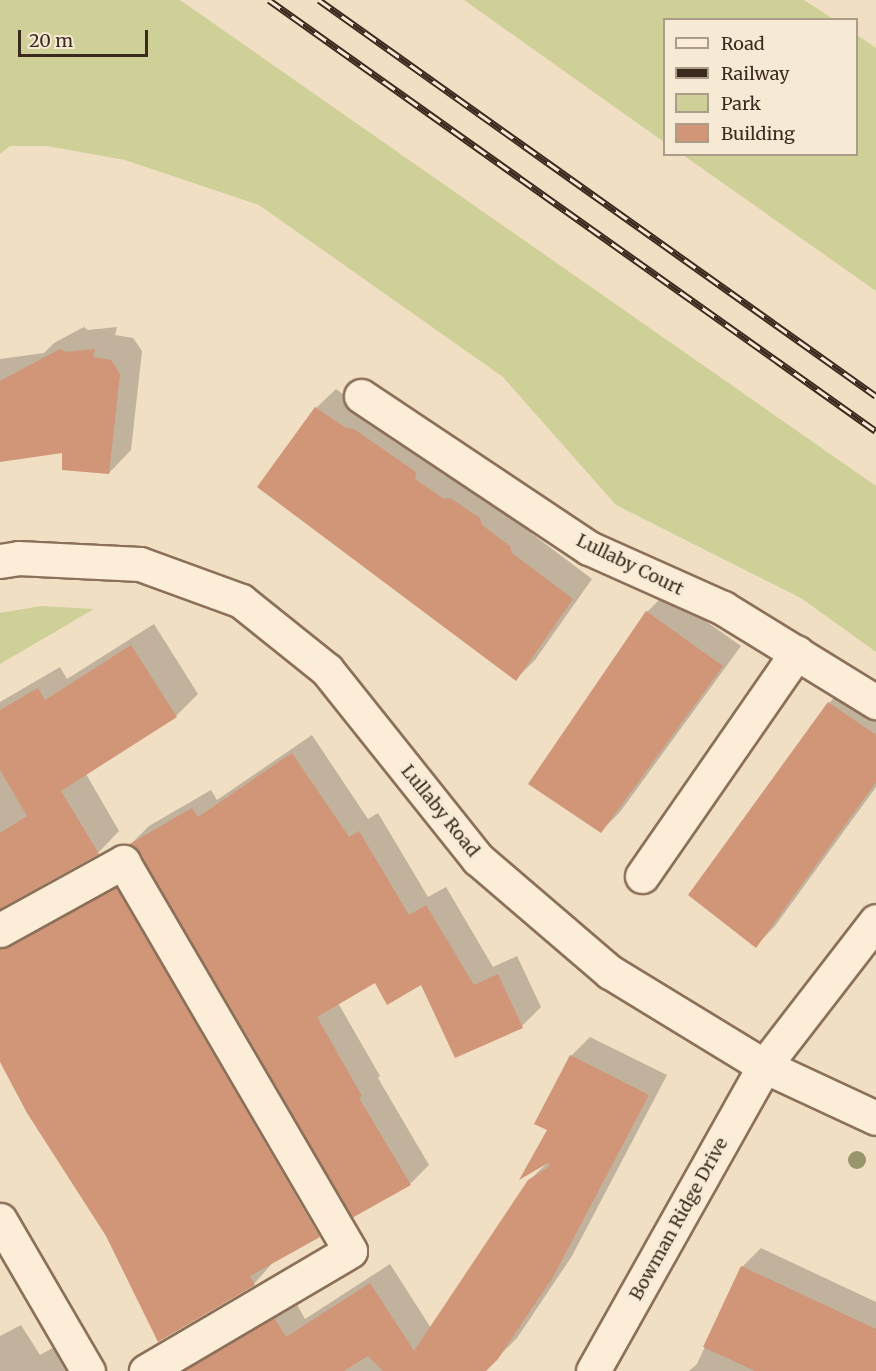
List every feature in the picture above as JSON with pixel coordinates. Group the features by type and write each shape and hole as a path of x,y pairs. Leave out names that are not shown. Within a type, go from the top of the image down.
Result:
{"street":[{"name":"Lullaby Court","path":"361,396 589,548 723,608 876,702"},
{"name":"Lullaby Road","path":"0,561 18,558 140,564 241,602 327,670 478,859 610,972 764,1066 876,1118"},
{"path":"642,876 797,652"},
{"path":"0,930 123,862 350,1251 146,1371"},
{"path":"764,1066 876,921"},
{"name":"Bowman Ridge Drive","path":"593,1371 764,1066"},
{"path":"0,1221 88,1371"}],"green space":[{"path":"0,0 180,0 876,486 876,652 801,598 616,505 503,377 259,205 125,160 47,146 10,146 0,154"},
{"path":"464,0 804,0 831,18 663,18 663,141"},
{"path":"858,36 876,48 876,291 684,156 858,156"},
{"path":"41,606 94,609 0,664 0,613"}],"building":[{"path":"60,349 65,352 95,349 93,357 111,360 120,374 109,474 62,470 62,453 0,462 0,381"},
{"path":"315,407 346,428 354,429 416,472 415,479 444,499 450,498 480,518 482,525 510,546 512,553 573,599 516,681 257,487"},
{"path":"646,611 723,666 601,833 528,784"},
{"path":"131,645 177,717 61,791 99,854 0,909 0,833 27,816 0,770 0,710 38,688 45,700"},
{"path":"828,702 876,735 876,782 756,948 688,895"},
{"path":"292,753 349,837 359,831 409,915 426,905 474,985 498,974 523,1028 455,1058 421,985 387,1005 375,983 317,1017 362,1096 359,1098 411,1185 352,1218 139,853 128,845 192,808 198,817"},
{"path":"116,887 320,1237 250,1276 255,1285 158,1342 106,1236 27,1113 0,1062 0,949"},
{"path":"570,1055 649,1095 553,1277 498,1359 486,1371 383,1371 368,1356 344,1371 183,1371 274,1317 286,1337 370,1283 414,1351 528,1180 550,1166 548,1163 519,1180 547,1130 534,1124"},
{"path":"741,1266 876,1329 876,1371 755,1371 703,1347"}],"railway":[{"path":"269,0 876,431"},
{"path":"319,0 876,396"}]}
